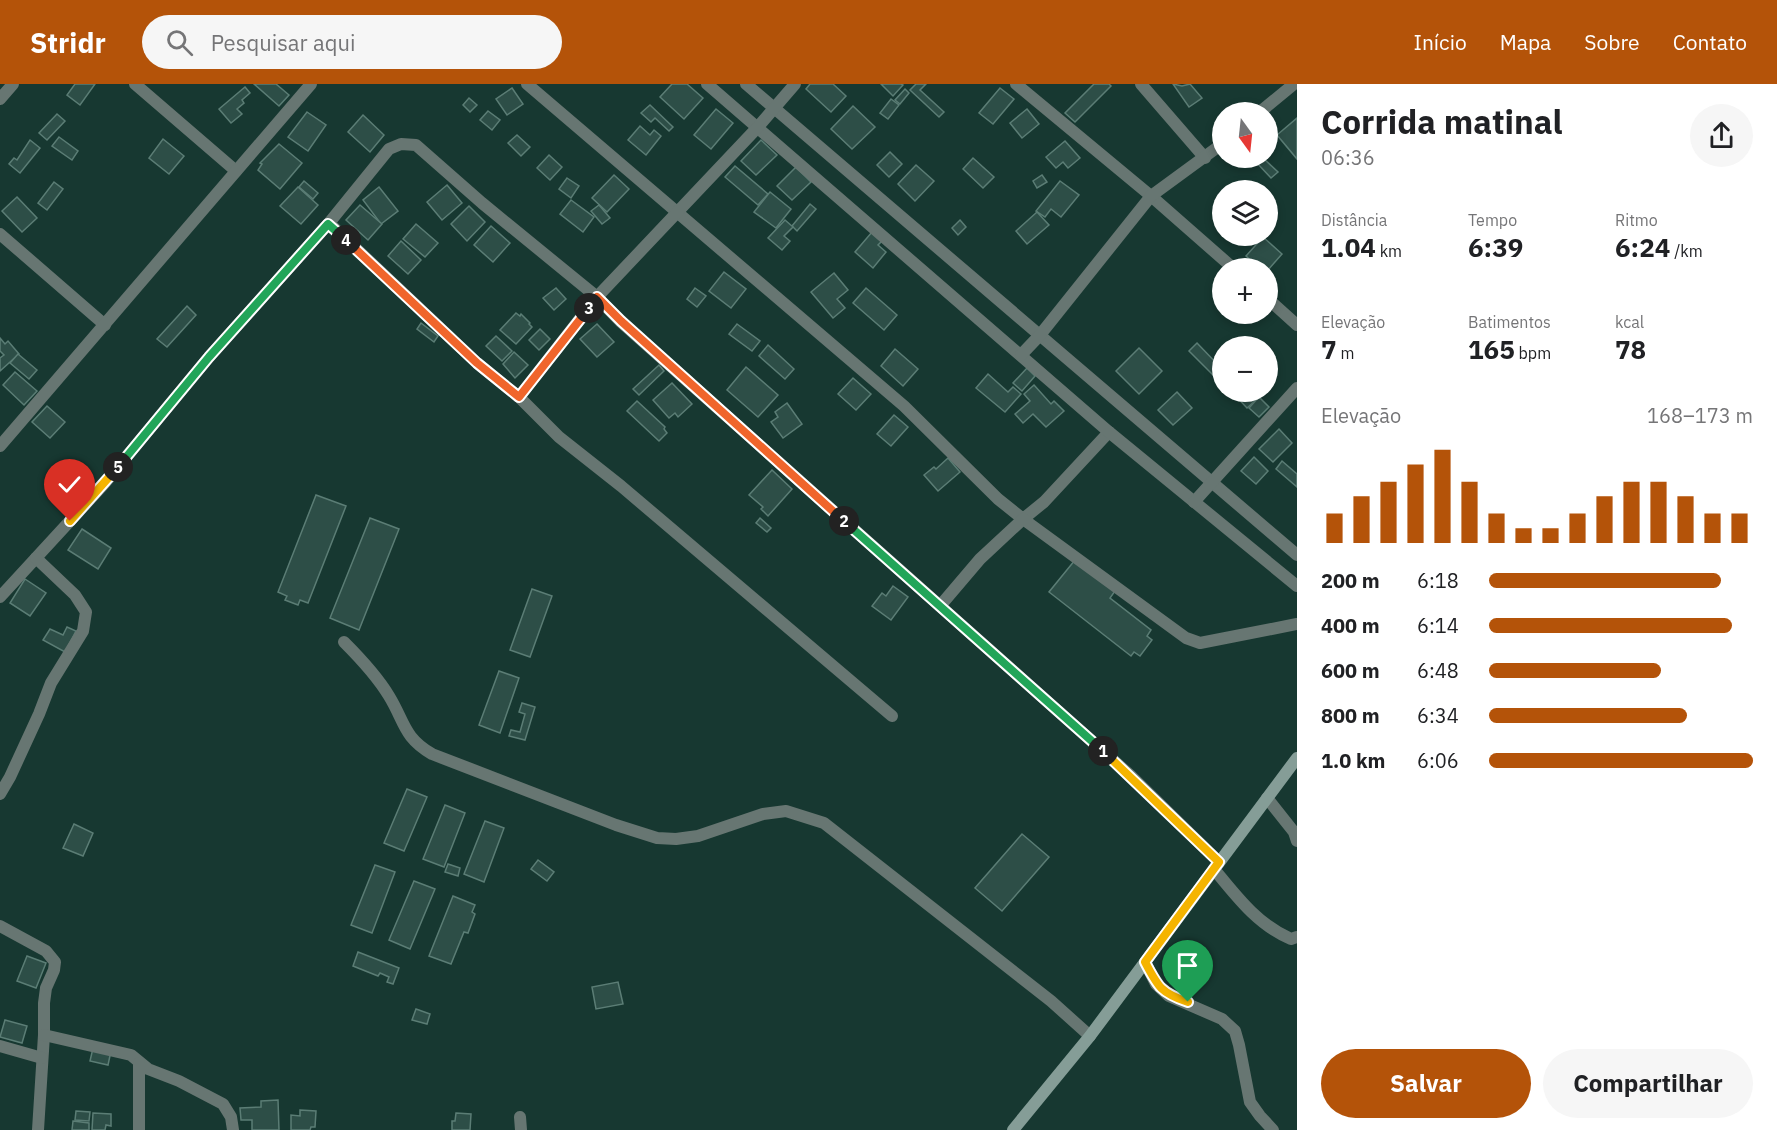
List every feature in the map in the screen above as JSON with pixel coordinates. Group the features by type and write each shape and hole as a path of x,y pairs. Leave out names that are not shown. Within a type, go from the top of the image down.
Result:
{"street":[{"path":"0,99 13,84"},
{"path":"135,84 236,171"},
{"path":"0,446 311,84"},
{"path":"527,84 904,405 998,499 1186,638 1200,643 1297,624"},
{"path":"706,84 1109,432 1297,586"},
{"path":"746,84 1297,555"},
{"path":"519,397 597,297 757,128 795,84"},
{"path":"1016,84 1222,258"},
{"path":"1141,84 1205,158"},
{"path":"1272,102 1294,84"},
{"path":"0,597 104,484 209,357 328,224 389,149 401,144 416,145 482,203 597,297 621,321 1131,776 1217,865 1235,895 1268,928 1291,939 1297,937"},
{"path":"1022,355 1151,196 1212,152"},
{"path":"328,224 477,363 519,397 559,437 621,486 892,716"},
{"path":"0,234 105,325"},
{"path":"1278,308 1297,325"},
{"path":"1194,502 1297,388"},
{"path":"940,606 980,559 1044,502 1109,432"},
{"path":"0,794 39,714 51,683 83,631 86,612 75,594 36,558"},
{"path":"345,642 370,668 389,696 408,735 418,746 432,754 616,825 657,838 676,839 698,836 763,814 786,811 824,823 1051,1001 1090,1036"},
{"path":"1013,1130 1090,1036 1297,758"},
{"path":"1267,798 1294,832 1297,841"},
{"path":"0,926 46,951 55,962 46,988 44,1004 38,1130"},
{"path":"1145,962 1156,984 1169,996 1222,1019 1234,1031 1250,1101 1260,1116 1274,1130"},
{"path":"44,1035 131,1055 148,1070 179,1081 223,1104 231,1117 233,1130"},
{"path":"0,1046 42,1058"},
{"path":"139,1063 139,1130"},
{"path":"520,1117 521,1130"}],"building":[{"path":"75,84 95,84 80,105 67,95"},
{"path":"254,84 276,84 289,95 279,106"},
{"path":"672,84 687,84 703,98 684,119 660,97"},
{"path":"810,84 833,84 846,96 831,112 806,89"},
{"path":"881,84 901,84 903,85 893,96"},
{"path":"916,84 926,84 920,90 944,112 939,117 910,90"},
{"path":"1094,84 1111,86 1075,122 1065,113"},
{"path":"1173,84 1182,86 1190,84 1202,98 1189,107"},
{"path":"245,87 250,93 237,109 242,114 231,123 219,109"},
{"path":"512,88 523,104 507,115 496,99"},
{"path":"1000,88 1014,99 993,124 979,113"},
{"path":"905,89 909,93 900,104 895,100"},
{"path":"469,98 477,105 470,112 463,105"},
{"path":"891,99 899,105 888,119 880,113"},
{"path":"650,105 673,127 669,131 655,118 651,122 641,113"},
{"path":"853,106 875,127 852,149 831,129"},
{"path":"716,109 733,123 711,149 694,135"},
{"path":"1027,109 1039,124 1022,138 1010,123"},
{"path":"488,111 500,120 492,130 480,120"},
{"path":"307,112 326,125 308,151 288,137"},
{"path":"57,114 65,121 47,140 39,133"},
{"path":"363,115 384,135 370,152 348,132"},
{"path":"1297,118 1297,159 1278,136"},
{"path":"640,126 650,135 654,130 661,136 646,155 628,140"},
{"path":"517,135 530,147 521,156 508,143"},
{"path":"59,137 78,151 72,160 52,146"},
{"path":"163,139 184,156 169,174 149,158"},
{"path":"30,140 40,148 20,173 9,164 14,158 17,160"},
{"path":"761,140 777,155 756,175 741,161"},
{"path":"1065,141 1080,158 1068,168 1063,162 1056,168 1046,157"},
{"path":"279,144 302,163 280,189 258,170 262,164 260,163"},
{"path":"890,152 902,164 889,177 877,165"},
{"path":"549,155 562,167 550,180 537,168"},
{"path":"973,158 994,177 983,188 963,169"},
{"path":"916,165 934,181 915,201 898,184"},
{"path":"735,166 768,194 758,205 725,177"},
{"path":"796,167 811,182 792,200 777,186"},
{"path":"1262,168 1274,168 1278,172 1271,178"},
{"path":"614,175 629,189 607,212 592,198"},
{"path":"1042,175 1047,182 1037,188 1033,181"},
{"path":"567,178 579,186 571,198 559,189"},
{"path":"304,181 318,193 313,199 299,187"},
{"path":"1060,181 1079,195 1061,217 1051,209 1045,217 1036,211"},
{"path":"54,182 63,189 47,210 38,203"},
{"path":"447,185 462,203 442,220 427,202"},
{"path":"298,187 318,205 301,224 280,206"},
{"path":"379,187 398,211 381,224 363,200"},
{"path":"770,192 791,209 776,228 754,212"},
{"path":"17,197 37,218 22,232 2,211"},
{"path":"571,200 594,217 583,232 560,214"},
{"path":"810,204 816,209 797,231 792,226"},
{"path":"360,205 382,224 368,240 346,220"},
{"path":"599,205 610,218 602,224 591,211"},
{"path":"469,206 485,222 467,241 451,224"},
{"path":"1037,212 1049,225 1027,244 1016,231"},
{"path":"785,220 793,227 784,236 790,241 782,250 768,238"},
{"path":"960,220 966,227 958,235 952,228"},
{"path":"416,224 438,243 425,257 403,239"},
{"path":"491,226 510,243 493,262 474,245"},
{"path":"872,232 882,241 878,245 886,252 873,268 855,252"},
{"path":"401,241 421,260 408,274 388,256"},
{"path":"1255,246 1273,246 1282,254 1278,259 1248,258 1246,256"},
{"path":"724,272 746,289 731,308 709,291"},
{"path":"834,273 848,290 837,299 845,308 833,318 811,292"},
{"path":"556,288 566,299 554,310 543,298"},
{"path":"695,288 706,296 697,307 687,299"},
{"path":"866,288 897,315 884,330 853,303"},
{"path":"187,306 196,315 167,347 157,339"},
{"path":"516,313 520,316 521,314 532,327 516,344 500,330"},
{"path":"421,323 438,336 434,342 417,329"},
{"path":"597,324 614,342 597,357 580,339"},
{"path":"737,324 760,341 752,351 729,334"},
{"path":"540,329 550,339 539,350 529,340"},
{"path":"496,336 512,351 502,361 486,346"},
{"path":"0,338 5,344 8,341 19,354 0,371 0,358 4,355 0,351"},
{"path":"1197,343 1212,359 1212,374 1189,351"},
{"path":"768,345 794,369 785,379 759,356"},
{"path":"1139,348 1162,371 1139,394 1116,371"},
{"path":"895,349 918,369 903,386 881,366"},
{"path":"514,352 528,365 515,378 503,364"},
{"path":"18,354 37,370 29,379 10,363"},
{"path":"659,365 664,371 639,395 633,389"},
{"path":"746,367 778,395 758,417 727,390"},
{"path":"1027,368 1035,376 1022,391 1013,383"},
{"path":"15,372 37,391 24,405 3,385"},
{"path":"988,374 1008,392 1013,387 1021,394 1005,412 976,388"},
{"path":"853,378 871,394 856,410 838,394"},
{"path":"672,383 692,404 678,417 675,413 669,418 653,400"},
{"path":"1034,385 1051,404 1054,401 1064,411 1046,427 1033,414 1023,423 1015,414 1030,401 1024,394"},
{"path":"1177,392 1192,408 1173,425 1158,410"},
{"path":"637,401 665,427 667,433 659,441 627,411"},
{"path":"1241,402 1254,402 1247,408"},
{"path":"1254,402 1264,402 1269,407 1259,417 1249,408"},
{"path":"787,403 802,424 783,438 771,422 778,417 775,412"},
{"path":"47,406 65,422 50,438 32,422"},
{"path":"894,415 908,427 891,446 877,434"},
{"path":"1279,429 1292,443 1273,462 1259,449"},
{"path":"1254,457 1268,471 1256,484 1241,471"},
{"path":"948,458 960,472 938,491 924,475 934,467 936,469"},
{"path":"1282,461 1297,474 1297,487 1276,469"},
{"path":"772,470 792,489 768,516 761,509 763,507 749,495"},
{"path":"316,495 346,506 308,603 300,600 298,605 285,600 287,596 278,592"},
{"path":"370,518 399,529 359,630 330,618"},
{"path":"760,518 771,528 767,532 756,523"},
{"path":"82,529 111,548 98,569 68,550"},
{"path":"1075,560 1115,591 1110,598 1151,630 1147,636 1152,640 1140,656 1134,652 1131,656 1049,592"},
{"path":"25,579 46,593 30,616 10,603"},
{"path":"893,586 908,597 891,620 872,606 882,593 886,596"},
{"path":"532,589 552,596 530,657 510,650"},
{"path":"67,627 76,631 65,652 43,640 50,629 63,635"},
{"path":"499,671 519,678 500,733 479,725"},
{"path":"522,703 535,707 525,740 509,736 511,730 520,732 525,714 519,712"},
{"path":"407,789 427,797 404,851 384,843"},
{"path":"445,805 465,813 444,867 423,859"},
{"path":"485,821 504,828 484,882 464,874"},
{"path":"74,824 93,833 83,856 63,848"},
{"path":"1022,834 1049,857 1002,911 975,888"},
{"path":"538,860 554,872 547,881 531,869"},
{"path":"448,864 460,868 458,876 445,872"},
{"path":"375,865 395,872 372,933 351,925"},
{"path":"414,881 435,889 410,949 389,940"},
{"path":"453,896 475,905 472,912 475,914 468,933 464,932 451,964 429,956"},
{"path":"358,952 399,968 393,984 387,982 389,977 380,973 378,976 353,966"},
{"path":"27,956 46,963 36,988 17,981"},
{"path":"618,982 623,1004 596,1009 592,987"},
{"path":"416,1009 430,1014 427,1024 412,1020"},
{"path":"5,1020 27,1026 22,1043 0,1037"},
{"path":"93,1048 111,1051 108,1065 90,1061"},
{"path":"278,1100 279,1130 252,1130 252,1120 241,1120 240,1108 261,1107 261,1101"},
{"path":"300,1110 316,1111 315,1127 311,1127 310,1130 291,1130 291,1115 300,1116"},
{"path":"76,1111 90,1112 89,1121 75,1120"},
{"path":"93,1113 111,1114 111,1126 106,1125 105,1130 92,1130"},
{"path":"456,1113 471,1114 470,1130 452,1130 452,1121 455,1121"},
{"path":"73,1121 89,1123 89,1130 72,1130"}],"route":[{"path":"70,521 104,484 209,357 328,224 477,363 519,397 597,297 621,321 1131,776 1219,862 1145,962 1156,984 1169,996 1188,1002"}]}
